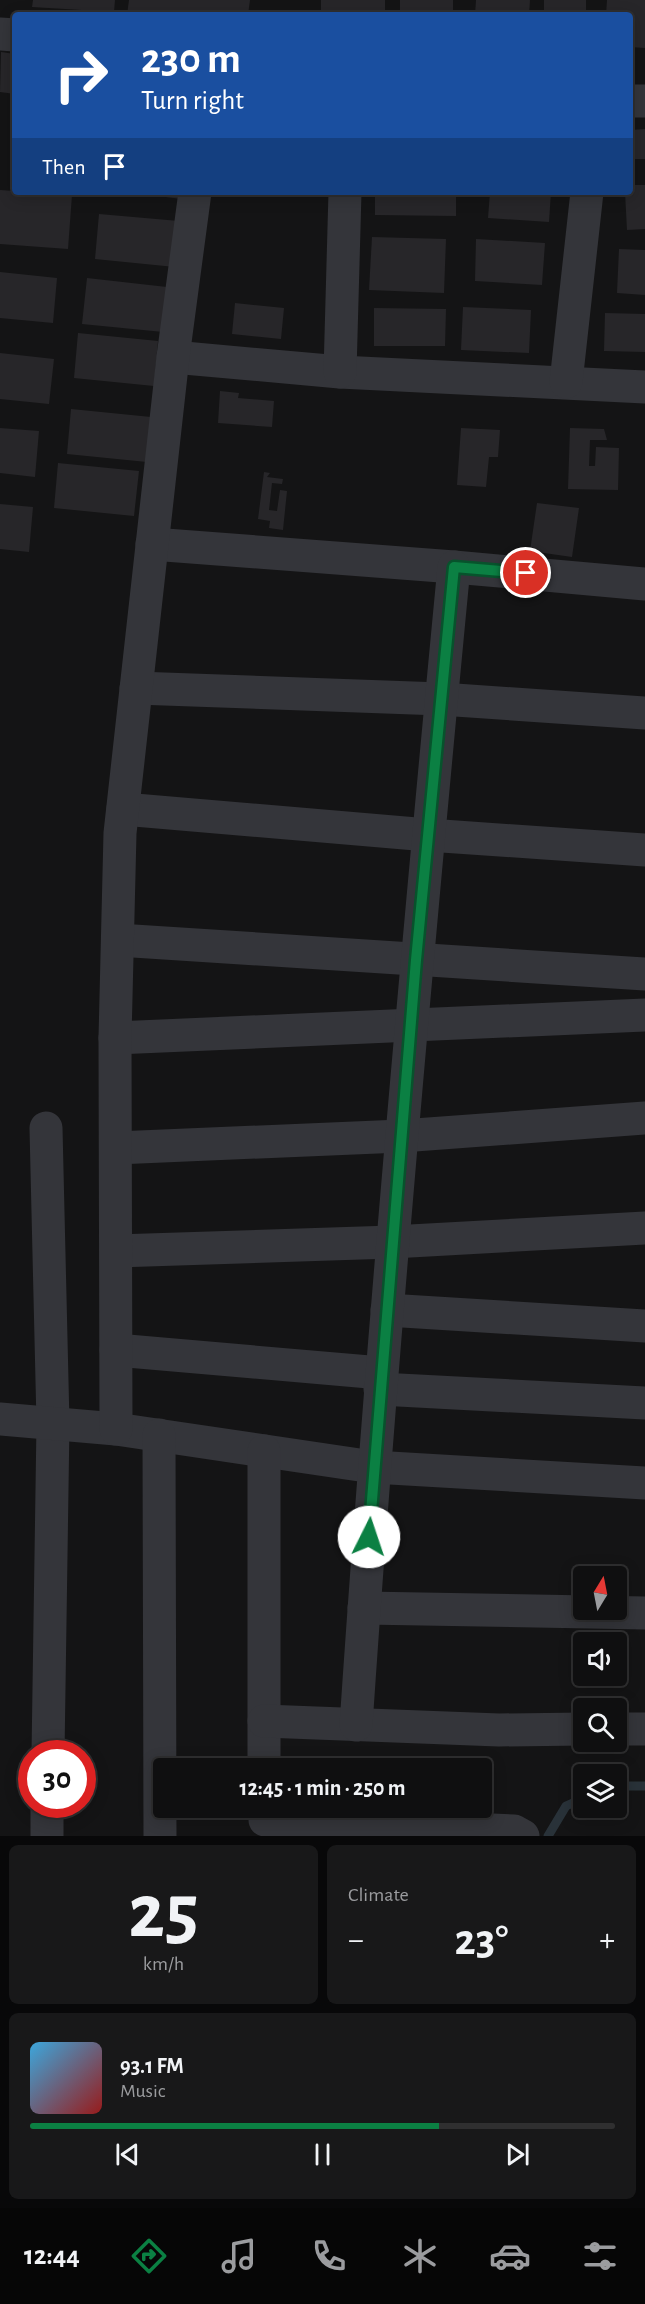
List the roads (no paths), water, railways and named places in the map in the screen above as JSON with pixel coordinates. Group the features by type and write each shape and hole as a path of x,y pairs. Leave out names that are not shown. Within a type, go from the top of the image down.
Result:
{"street":[{"path":"116,1429 115,1038 120,833 173,357 195,195"},
{"path":"340,372 345,195"},
{"path":"566,382 587,195"},
{"path":"173,357 340,372 645,387"},
{"path":"152,544 645,584"},
{"path":"356,1725 392,1242 416,960 454,567"},
{"path":"136,688 441,699 645,713"},
{"path":"123,809 428,835 645,850"},
{"path":"117,940 645,974"},
{"path":"115,1038 645,1015"},
{"path":"116,1148 401,1136 645,1118"},
{"path":"46,1128 53,1423 48,1740"},
{"path":"116,1251 392,1242 645,1228"},
{"path":"387,1310 645,1326"},
{"path":"116,1350 381,1381 645,1403"},
{"path":"0,1419 116,1429 374,1467 645,1483"},
{"path":"159,1435 160,1836"},
{"path":"264,1451 264,1758"},
{"path":"364,1608 645,1613"},
{"path":"264,1721 499,1730 573,1729"},
{"path":"627,1729 645,1729"},
{"path":"46,1836 47,1818"},
{"path":"265,1821 518,1834"}],"waterway":[{"path":"627,1786 645,1786"},
{"path":"548,1836 566,1806 573,1803"}]}
